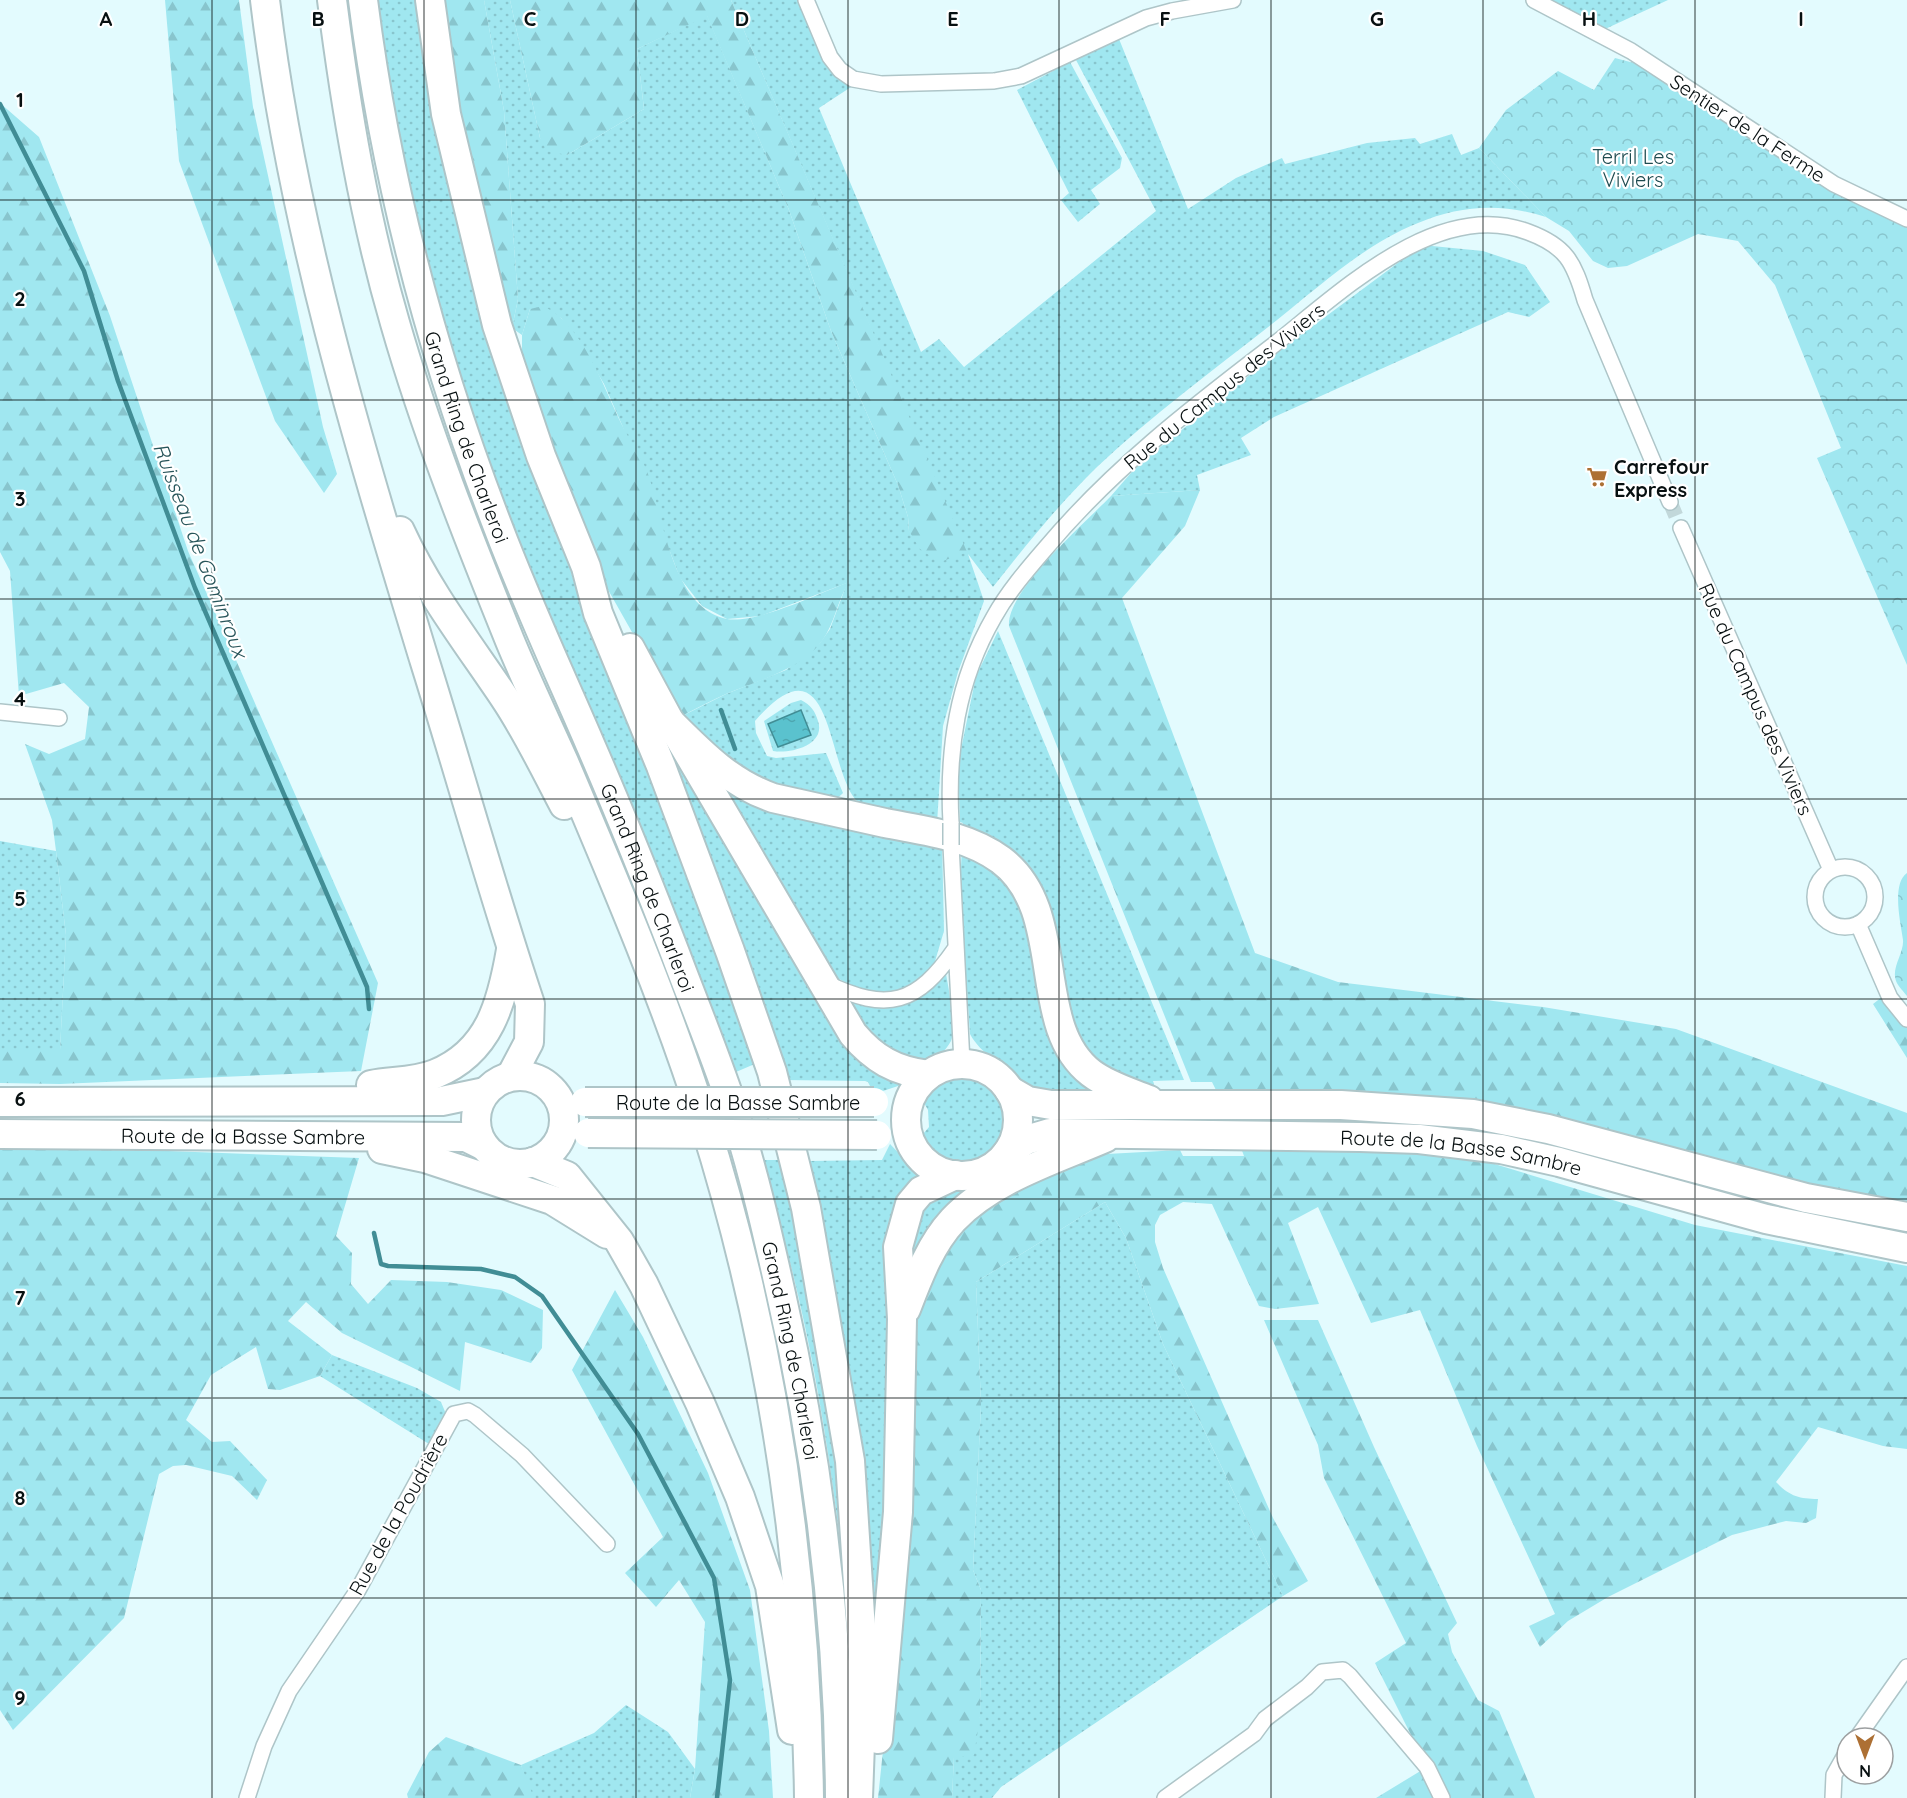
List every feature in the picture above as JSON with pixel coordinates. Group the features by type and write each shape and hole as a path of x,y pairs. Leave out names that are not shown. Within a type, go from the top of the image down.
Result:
{"highway":[{"path":"266,0 275,78 316,288 362,450 530,1004 529,1042 512,1076"},
{"name":"Grand Ring de Charleroi","path":"332,0 344,95 366,207 394,321 450,486 513,648 615,885 666,1012 704,1122 735,1231 762,1345 783,1460 799,1585 808,1704 809,1798"},
{"name":"Grand Ring de Charleroi","path":"363,0 374,88 396,200 424,310 459,421 539,630 596,758 694,1003 737,1121 764,1216 813,1456 829,1581 839,1703 840,1798"},
{"path":"430,0 446,114 497,325 541,456 586,567 670,722 846,1022 863,1045 880,1061 922,1082"},
{"path":"362,450 420,573 459,634 506,699 586,848 615,885"},
{"path":"586,567 598,613 661,766 772,1072 806,1208 850,1461 863,1660 858,1798"},
{"path":"670,722 710,762 751,790 773,798 965,840 1002,861 1029,891 1038,915 1057,1011 1069,1047 1079,1061 1100,1078 1162,1105"},
{"path":"324,1100 373,1084 412,1080 436,1074 465,1055 489,1028 500,1006 512,948"},
{"path":"962,1064 982,1068 998,1077 1009,1090 1016,1105 1018,1121 1015,1137 1008,1152 985,1171 970,1175 944,1173 924,1162 911,1144 906,1115 922,1082 939,1069 962,1064"},
{"path":"512,1076 532,1077 550,1087 557,1095 565,1114 565,1125 558,1144 543,1158 533,1162 510,1163 492,1154 484,1146 476,1125 476,1113 485,1092 493,1085 512,1076"},
{"name":"Route de la Basse Sambre","path":"557,1095 585,1102 874,1102 895,1099 922,1082"},
{"name":"Route de la Basse Sambre","path":"1009,1090 1028,1101 1051,1105 1341,1104 1473,1114 1548,1129 1806,1198 1907,1217"},
{"name":"Route de la Basse Sambre","path":"0,1102 442,1101 485,1092"},
{"name":"Route de la Basse Sambre","path":"558,1144 588,1133 878,1135 911,1144"},
{"name":"Route de la Basse Sambre","path":"1008,1152 1026,1140 1050,1133 1419,1139 1501,1149 1559,1162 1766,1219 1907,1248"},
{"name":"Route de la Basse Sambre","path":"0,1134 466,1137 484,1146"},
{"path":"902,1319 926,1260 953,1221 966,1209 994,1190 1035,1168 1115,1134"},
{"path":"333,1137 425,1158 552,1200 619,1241"},
{"path":"533,1162 567,1176 619,1241 644,1285 700,1403 740,1497 770,1586 789,1709 798,1798"},
{"path":"872,1798 894,1578 902,1319 898,1247 910,1204 921,1191 955,1175"}],"street":[{"path":"806,0 830,57 840,70 853,79 881,84 994,81 1021,76 1146,18 1172,10 1233,0"},
{"name":"Sentier de la Ferme","path":"1534,0 1631,51 1834,184 1907,219"},
{"name":"Rue du Campus des Viviers","path":"962,1064 949,779 953,729 968,674 993,619 1017,581 1096,491 1188,411 1377,265 1422,241 1470,226 1495,225 1521,229 1546,238 1568,257 1577,273 1585,300 1670,502"},
{"name":"Rue du Campus des Viviers","path":"1681,528 1831,870"},
{"path":"0,712 59,718"},
{"path":"1850,867 1859,870 1872,884 1875,902 1871,911 1858,924 1838,926 1821,915 1815,895 1823,876 1831,870 1850,867"},
{"path":"1858,924 1890,998 1907,1019"},
{"path":"824,982 870,1000 889,1001 913,993 929,983 956,949"},
{"name":"Rue de la Poudrière","path":"247,1798 264,1746 289,1691 358,1590 454,1414 468,1411 475,1415 522,1455 607,1544"},
{"path":"1865,1726 1907,1667"},
{"path":"1165,1798 1254,1734 1265,1719 1307,1687 1322,1672 1334,1670 1343,1670 1350,1676 1405,1740 1427,1767 1442,1798"},
{"path":"1833,1798 1835,1773"}],"green space":[{"path":"165,0 239,0 253,107 323,427 337,474 324,493 275,421 179,161"},
{"path":"378,0 421,0 426,61 583,614 699,895 757,1063 736,1072 622,782 488,472 406,187"},
{"path":"441,0 484,0 504,111 518,299 512,328 446,53"},
{"path":"484,0 510,0 540,138 567,155 644,109 637,49 707,15 789,210 831,331 898,485 908,517 909,531 966,552 731,0 811,0 834,58 851,87 819,108 921,352 939,339 964,367 1156,211 1076,60 1119,39 1188,209 1236,178 1282,158 1285,164 1367,143 1415,138 1420,144 1452,134 1461,155 1479,148 1546,217 1530,212 1498,208 1450,212 1418,223 1380,242 1327,279 1118,447 1056,510 993,587 968,554 984,601 958,672 943,726 937,824 882,815 862,806 855,799 846,781 823,713 813,697 799,691 780,698 755,721 756,733 767,756 776,758 826,753 843,793 830,805 738,773 680,717 726,694 786,670 820,643 830,629 847,583 761,616 727,619 702,606 680,578 622,425 604,384 579,342 561,318 530,309 522,335 512,328 518,299 504,111"},
{"path":"510,0 731,0 967,552 943,561 935,559 920,549 909,531 908,517 898,485 831,331 789,210 707,16 637,49 644,109 567,155 547,151 540,138"},
{"path":"1549,0 1668,0 1603,30"},
{"name":"Terril Les Viviers","path":"1615,58 1634,63 1841,194 1907,226 1907,665 1817,458 1841,448 1775,285 1738,241 1698,234 1627,266 1608,268 1593,261 1569,231 1546,217 1479,148 1506,110 1558,71 1594,90"},
{"path":"1070,62 1122,158 1120,168 1091,190 1100,204 1078,222 1061,200 1069,193 1017,90"},
{"path":"0,103 39,137 110,316 188,551 378,983 361,1071 60,1084 0,1083 0,1050 60,1050 66,935 52,820 25,744 49,754 85,739 89,707 64,683 19,696 10,571 0,552"},
{"path":"1422,245 1483,251 1525,265 1550,302 1529,317 1508,312 1274,417 1241,438 1251,455 1197,475 1200,490 1111,496 1137,466 1282,349"},
{"path":"543,306 570,327 600,376 625,431 646,469 672,556 692,597 708,611 727,619 739,619 771,612 849,582 822,641 802,660 680,717 598,572 551,464 522,353 522,335 530,309"},
{"path":"1200,490 1185,526 1122,598 1255,953 1338,982 1543,1007 1676,1029 1907,1113 1907,1206 1847,1196 1478,1107 1219,1096 1212,1082 1191,1082 1009,626 1011,611 1033,576 1111,496"},
{"path":"998,631 1184,1080 1153,1081 1156,1091 1097,1065 1074,1038 1048,931 962,830 958,764 976,676"},
{"path":"801,700 810,706 815,714 819,729 817,736 812,742 797,749 773,751 764,721 791,703"},
{"path":"659,725 686,769 902,1082 901,1085 874,1094 868,1082 865,1081 783,1080 697,819"},
{"path":"719,778 942,840 944,931 933,968 909,987 896,992 867,993 833,976"},
{"path":"0,841 56,851 66,935 60,1050 0,1050"},
{"path":"962,846 991,857 1034,931 1104,1097 1024,1087 1011,1073 981,1049 970,1034 960,889"},
{"path":"1907,873 1907,996 1897,983 1895,971 1903,945 1899,915 1899,886"},
{"path":"946,974 950,999 952,1035 946,1048 928,1065 893,1063 837,993 871,1004"},
{"path":"1882,997 1907,1019 1907,1058 1873,1004"},
{"path":"956,1077 981,1082 996,1093 1004,1108 1005,1125 1000,1141 989,1154 975,1162 950,1160 929,1148 923,1134 929,1127 928,1110 923,1101 936,1085"},
{"path":"890,1144 914,1169 931,1180 911,1194 895,1352 874,1680 808,1161 882,1160"},
{"path":"1241,1148 1391,1148 1488,1162 1695,1225 1907,1266 1907,1449 1883,1446 1818,1427 1776,1482 1785,1491 1795,1496 1818,1499 1816,1518 1806,1523 1786,1521 1732,1535 1608,1597 1568,1621 1540,1647 1529,1626 1555,1614 1477,1446 1420,1310 1371,1323 1318,1207 1288,1223 1319,1304 1275,1309 1259,1306 1212,1204 1183,1202 1160,1215 1155,1225 1155,1242 1163,1268 1273,1518 1308,1581 1283,1596 1163,1344 1126,1238 1105,1202 976,1282 981,1405 973,1570 981,1590 980,1717 974,1755 954,1757 952,1798 878,1798 902,1571 914,1303 961,1224 1002,1193 1076,1162 1107,1154 1180,1150 1183,1156 1244,1156"},
{"path":"0,1149 114,1149 359,1158 336,1236 352,1253 351,1284 368,1304 391,1280 447,1282 501,1290 543,1310 542,1348 531,1363 465,1342 460,1391 342,1333 306,1302 288,1321 332,1355 320,1376 280,1390 268,1389 256,1347 211,1375 186,1420 212,1442 230,1441 267,1480 257,1500 232,1476 186,1465 173,1466 159,1474 124,1618 13,1730 0,1710"},
{"path":"760,1160 786,1160 836,1443 846,1593 815,1374 791,1266"},
{"path":"992,1181 903,1279 908,1235 927,1199 950,1187 967,1188"},
{"path":"1105,1202 1126,1238 1163,1344 1283,1596 1001,1787 992,1798 952,1798 954,1756 980,1717 981,1590 973,1570 981,1405 976,1282"},
{"path":"615,1290 643,1337 708,1473 750,1590 769,1731 773,1798 690,1798 695,1769 705,1622 679,1580 656,1607 625,1573 663,1537 572,1370"},
{"path":"1264,1320 1318,1320 1374,1447 1457,1623 1448,1634 1452,1652 1478,1700 1499,1711 1535,1798 1376,1798 1427,1767 1375,1663 1406,1643 1324,1478 1318,1445"},
{"path":"332,1355 417,1388 441,1402 446,1414 429,1444 320,1376"},
{"path":"626,1705 668,1732 695,1769 690,1798 531,1798 521,1765 594,1733"},
{"path":"446,1737 521,1765 534,1798 408,1798 407,1794 429,1752"}],"water":[{"path":"801,710 811,735 778,747 768,724"}],"waterway":[{"name":"Ruisseau de Gominroux","path":"0,104 84,271 118,381 195,588 367,987 369,1009"},
{"path":"721,710 735,749"},
{"name":"Ruisseau de Gominroux","path":"374,1233 381,1264 481,1269 515,1277 542,1296 638,1434 714,1578 730,1680 717,1798"}],"tunnel":[{"path":"1670,502 1681,528"}],"place":[{"name":"Carrefour Express","path":"1597,477"}]}
